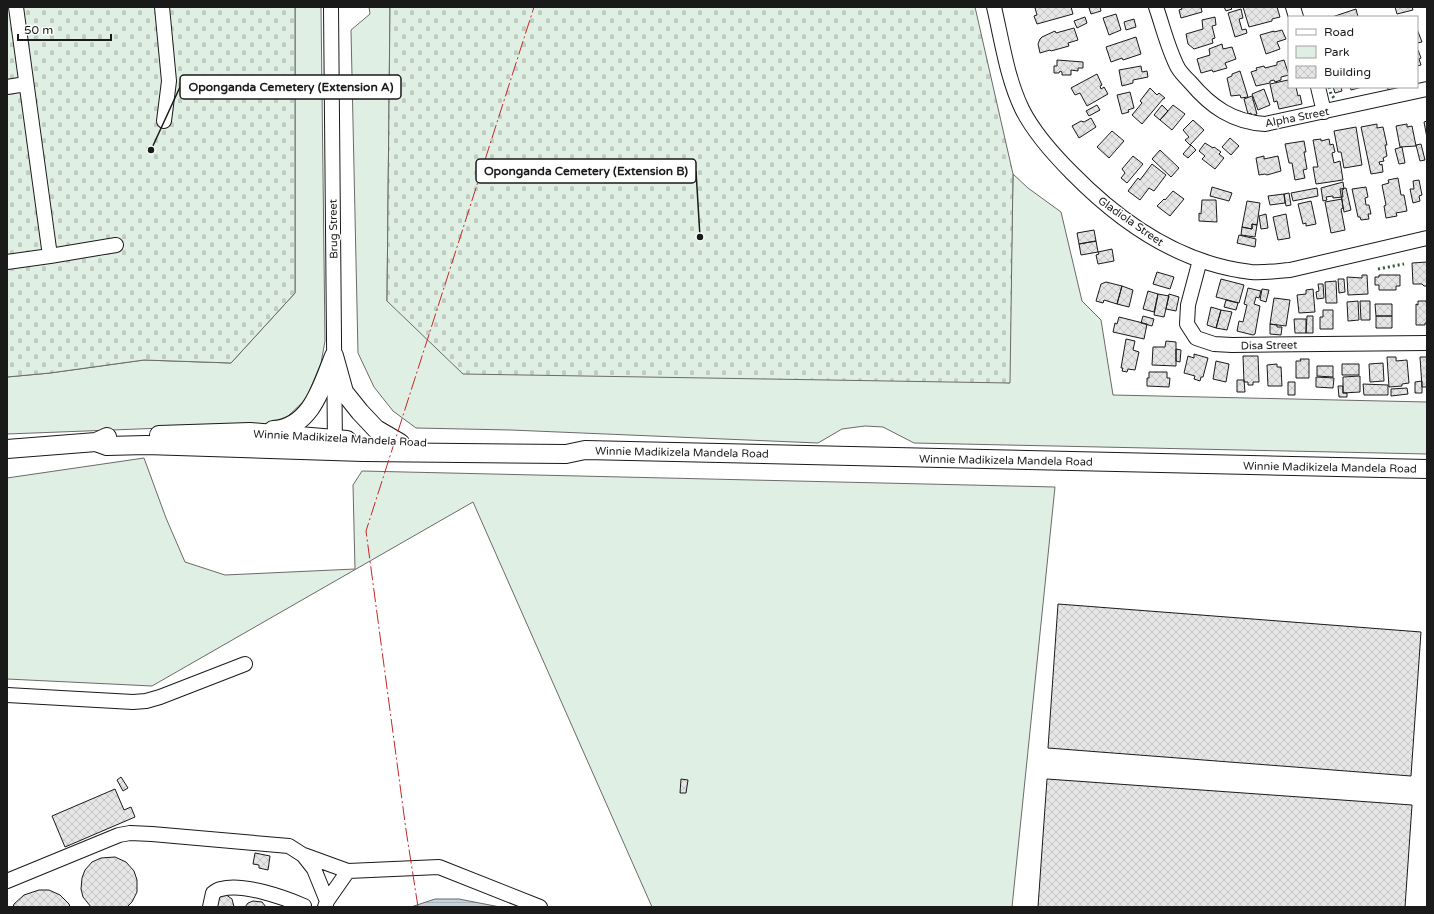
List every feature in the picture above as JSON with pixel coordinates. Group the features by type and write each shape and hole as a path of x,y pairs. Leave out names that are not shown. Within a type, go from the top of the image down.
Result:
{"main road":[{"path":"250,432 282,430 291,426 302,417 312,407 334,356"},
{"path":"334,356 344,392 376,429 400,443"},
{"name":"Winnie Madikizela Mandela Road","path":"7,449 96,442 107,437 250,432 335,445 566,454 585,450 1427,469"},
{"name":"Winnie Madikizela Mandela Road","path":"96,442 107,446 335,445 400,443 566,445 585,450"}],"street":[{"path":"16,7 50,256"},
{"path":"162,7 169,81 164,121"},
{"name":"Brug Street","path":"331,7 335,445"},
{"name":"Gladiola Street","path":"994,7 1015,90 1022,109 1040,138 1077,178 1117,214 1166,246 1222,267 1252,272 1270,272 1290,270 1427,238"},
{"name":"Alpha Street","path":"1156,7 1171,52 1179,69 1196,90 1214,106 1251,123 1265,124 1427,89"},
{"path":"7,87 26,84"},
{"path":"1318,88 1324,112"},
{"path":"7,262 116,245"},
{"name":"Disa Street","path":"1200,260 1188,305 1186,324 1196,338 1200,340 1214,344 1232,345 1427,343"},
{"path":"7,695 133,702 146,701 245,664"},
{"path":"7,881 119,835 130,833 152,834 289,846 303,855 348,871 439,867 540,907"},
{"path":"303,855 314,869 326,904"},
{"path":"326,904 348,871"},
{"path":"210,907 213,893 220,889 236,888 265,892 282,897 304,907"}],"green space":[{"path":"7,7 295,7 295,293 231,363 144,360 50,373 7,377"},
{"path":"295,7 321,7 325,341 321,363 306,399 286,418 269,424 7,434 7,377 50,373 144,360 231,363 295,293"},
{"path":"369,7 390,7 387,301 1009,383 1013,174 1028,188 1061,212 1082,301 1101,320 1113,395 1427,402 1427,454 914,443 883,427 865,426 842,429 818,443 511,430 416,428 393,411 374,387 358,353 351,30 370,14"},
{"path":"390,7 975,7 1013,174 1010,383 463,374 387,301"},
{"path":"144,458 166,518 185,562 225,575 355,569 353,485 362,471 1055,487 1012,907 652,907 473,502 152,686 7,679 7,478"}],"shaded area":[{"path":"435,899 459,899 500,907 411,907"}],"building":[{"path":"1071,7 1073,14 1037,24 1034,16 1037,15 1035,8"},
{"path":"1100,7 1101,11 1091,14 1089,8"},
{"path":"1181,7 1201,7 1202,12 1181,18 1179,10 1182,9"},
{"path":"1224,7 1233,7 1231,8 1232,9 1226,11"},
{"path":"1243,7 1277,7 1280,17 1272,19 1272,21 1249,27"},
{"path":"1395,7 1412,7 1413,10 1397,14"},
{"path":"1241,9 1243,18 1239,19 1242,30 1246,29 1247,33 1235,37 1228,13"},
{"path":"1356,9 1358,16 1335,16"},
{"path":"1116,14 1121,30 1109,35 1103,18"},
{"path":"1085,17 1087,23 1077,28 1074,21"},
{"path":"1215,17 1216,25 1212,26 1215,38 1212,39 1213,43 1194,49 1188,44 1186,34 1203,29 1202,20"},
{"path":"1134,19 1136,27 1126,30 1124,22"},
{"path":"1074,28 1078,40 1068,43 1069,46 1040,53 1038,44 1042,37 1055,31 1056,33"},
{"path":"1282,30 1286,39 1277,42 1280,49 1266,54 1260,35"},
{"path":"1418,32 1422,42 1418,43"},
{"path":"1136,37 1141,54 1111,62 1106,47"},
{"path":"1222,44 1223,49 1232,47 1236,59 1225,63 1227,68 1213,72 1212,70 1201,73 1197,59 1210,55 1209,49"},
{"path":"1418,50 1421,58 1419,59 1421,65 1418,66"},
{"path":"1057,60 1083,62 1083,68 1078,68 1078,71 1071,70 1071,75 1062,75 1062,72 1060,71 1059,73 1054,73 1054,66 1057,66"},
{"path":"1284,60 1288,75 1281,77 1281,80 1275,82 1274,80 1270,81 1270,83 1256,86 1251,72 1257,70 1256,68 1264,66 1265,68 1277,65 1277,62"},
{"path":"1141,66 1142,72 1147,71 1148,77 1133,80 1133,83 1122,86 1119,70"},
{"path":"1240,71 1248,97 1241,98 1240,95 1231,96 1227,78"},
{"path":"1097,74 1102,85 1100,86 1101,89 1104,87 1108,94 1087,106 1080,93 1075,95 1071,88"},
{"path":"1288,80 1288,88 1296,88 1302,104 1279,109 1277,101 1274,102 1270,84"},
{"path":"1150,88 1157,95 1159,93 1165,98 1142,124 1132,115 1142,103 1140,101"},
{"path":"1333,88 1341,88 1342,91 1335,93"},
{"path":"1388,88 1395,88 1389,91"},
{"path":"1264,89 1270,105 1258,110 1252,94"},
{"path":"1130,92 1134,108 1128,110 1129,112 1122,114 1117,95"},
{"path":"1252,96 1257,114 1252,116 1251,113 1248,114 1244,99"},
{"path":"1097,105 1100,110 1089,116 1086,111"},
{"path":"1162,105 1168,111 1160,120 1154,115"},
{"path":"1173,105 1185,114 1172,130 1160,120"},
{"path":"1091,118 1096,127 1079,138 1072,126"},
{"path":"1193,120 1204,130 1190,145 1185,140 1189,137 1183,130"},
{"path":"1427,121 1427,138 1424,122"},
{"path":"1377,124 1377,128 1383,127 1387,145 1385,145 1387,156 1383,158 1384,161 1379,162 1380,165 1382,164 1383,172 1371,174 1361,127"},
{"path":"1407,124 1407,127 1412,126 1416,146 1400,147 1396,126"},
{"path":"1356,127 1362,165 1344,168 1341,152 1338,152 1334,131"},
{"path":"1112,131 1124,141 1109,158 1097,147"},
{"path":"1230,138 1239,146 1231,155 1222,147"},
{"path":"1321,139 1321,141 1329,139 1330,145 1333,144 1335,152 1332,153 1334,163 1340,161 1343,180 1316,184 1313,167 1318,167 1313,140"},
{"path":"1304,141 1307,169 1303,170 1305,178 1295,180 1292,163 1289,163 1285,144"},
{"path":"1205,143 1221,152 1219,154 1224,158 1215,169 1202,159 1205,156 1199,151"},
{"path":"1421,144 1425,160 1420,161 1416,145"},
{"path":"1191,145 1196,150 1188,158 1183,154"},
{"path":"1402,147 1405,163 1399,164 1395,149"},
{"path":"1160,150 1179,168 1171,177 1152,159"},
{"path":"1133,156 1143,164 1127,183 1121,178 1125,173 1122,169"},
{"path":"1264,156 1264,159 1278,156 1281,171 1267,175 1259,175 1256,158"},
{"path":"1152,164 1166,175 1154,191 1149,188 1140,200 1128,191 1138,178 1140,180"},
{"path":"1398,178 1401,195 1404,195 1407,211 1396,213 1397,216 1386,218 1384,206 1386,205 1382,185 1389,183 1388,180"},
{"path":"1419,180 1422,195 1419,196 1420,201 1413,203 1410,189 1414,189 1413,181"},
{"path":"1343,182 1343,197 1326,197 1327,200 1323,201 1321,188"},
{"path":"1212,187 1232,193 1229,201 1210,196"},
{"path":"1366,187 1368,197 1365,198 1366,205 1369,205 1371,214 1368,214 1369,219 1361,220 1360,217 1358,217 1352,189"},
{"path":"1317,188 1318,196 1293,201 1291,193"},
{"path":"1346,188 1351,210 1344,212 1340,189"},
{"path":"1173,191 1184,199 1170,216 1157,206"},
{"path":"1289,193 1291,205 1286,206 1284,194"},
{"path":"1284,194 1285,203 1270,205 1268,196"},
{"path":"1342,199 1343,208 1341,209 1345,230 1331,233 1325,202"},
{"path":"1202,200 1216,200 1217,222 1199,221"},
{"path":"1247,201 1260,203 1257,225 1252,224 1252,229 1242,227"},
{"path":"1311,201 1316,224 1306,226 1306,223 1303,224 1298,204"},
{"path":"1266,214 1268,228 1261,229 1259,216"},
{"path":"1286,214 1290,238 1278,240 1273,217"},
{"path":"1252,224 1257,225 1255,237 1241,235 1242,227 1252,229"},
{"path":"1094,230 1096,241 1079,244 1077,233"},
{"path":"1239,235 1256,239 1255,247 1237,243"},
{"path":"1096,241 1098,252 1081,255 1079,244"},
{"path":"1112,249 1114,261 1098,264 1096,255 1099,254 1098,252"},
{"path":"1427,262 1427,286 1422,284 1413,284 1412,263"},
{"path":"1157,272 1174,277 1170,289 1153,284"},
{"path":"1362,275 1367,275 1368,294 1348,295 1347,277 1362,278"},
{"path":"1379,275 1400,275 1400,286 1396,286 1396,290 1379,290 1379,285 1375,285 1375,277 1379,277"},
{"path":"1221,279 1244,285 1239,303 1216,297"},
{"path":"1338,279 1344,279 1345,292 1339,293"},
{"path":"1336,281 1337,303 1326,303 1325,282"},
{"path":"1106,282 1122,286 1117,304 1104,300 1103,303 1096,301 1101,284"},
{"path":"1318,284 1323,284 1324,298 1317,299 1316,292 1319,291"},
{"path":"1122,286 1133,290 1129,307 1117,304"},
{"path":"1248,288 1261,291 1259,298 1256,297 1254,304 1260,306 1255,334 1253,335 1237,331 1239,321 1243,322 1247,305 1244,304"},
{"path":"1262,289 1269,290 1266,302 1260,300"},
{"path":"1313,289 1315,312 1299,313 1297,295 1306,294 1306,290"},
{"path":"1148,291 1158,294 1154,312 1143,309"},
{"path":"1158,294 1169,296 1164,317 1154,315"},
{"path":"1169,294 1179,297 1176,311 1166,309"},
{"path":"1274,298 1290,300 1286,326 1270,324"},
{"path":"1226,300 1238,303 1236,310 1224,307"},
{"path":"1358,301 1359,320 1348,321 1347,302"},
{"path":"1360,301 1370,301 1370,320 1361,320"},
{"path":"1418,301 1426,301 1427,323 1425,323 1425,325 1416,325 1416,304 1418,305"},
{"path":"1375,304 1392,304 1392,316 1376,316"},
{"path":"1211,307 1221,310 1216,328 1207,325"},
{"path":"1221,310 1232,312 1227,330 1216,328"},
{"path":"1323,310 1333,310 1333,329 1320,329 1320,317 1323,317"},
{"path":"1143,316 1154,319 1152,326 1141,323"},
{"path":"1307,316 1313,316 1313,333 1306,333"},
{"path":"1376,316 1392,316 1392,328 1376,328"},
{"path":"1119,317 1147,324 1144,339 1113,332 1115,323 1117,324"},
{"path":"1294,319 1306,319 1306,333 1295,333"},
{"path":"1270,324 1277,325 1277,327 1282,327 1281,335 1270,334"},
{"path":"1126,339 1135,341 1133,350 1139,352 1135,370 1128,369 1127,372 1122,371 1123,368 1121,368"},
{"path":"1166,341 1176,342 1176,366 1152,365 1153,347 1165,347"},
{"path":"1176,349 1181,350 1180,362 1176,361"},
{"path":"1194,354 1208,358 1203,377 1201,377 1200,381 1194,379 1195,376 1184,373 1188,356 1194,358"},
{"path":"1243,356 1258,356 1259,382 1253,382 1253,385 1248,385 1248,382 1244,382"},
{"path":"1387,357 1396,357 1396,361 1407,360 1409,383 1402,384 1402,386 1389,387"},
{"path":"1420,357 1427,357 1427,387 1422,387"},
{"path":"1300,359 1309,359 1309,378 1296,378 1296,361 1301,361"},
{"path":"1216,361 1229,364 1226,382 1213,379"},
{"path":"1383,363 1384,381 1370,382 1369,364"},
{"path":"1277,364 1277,367 1281,367 1282,386 1268,386 1267,365"},
{"path":"1342,364 1359,364 1359,375 1342,375"},
{"path":"1317,366 1333,366 1333,377 1317,376"},
{"path":"1149,372 1167,372 1167,378 1170,378 1169,387 1147,386"},
{"path":"1360,376 1360,392 1343,393 1343,377"},
{"path":"1316,377 1334,378 1333,388 1316,387"},
{"path":"1237,380 1244,380 1245,392 1237,392"},
{"path":"1422,381 1422,393 1415,393 1415,382"},
{"path":"1288,382 1295,382 1295,395 1288,395"},
{"path":"1363,384 1388,385 1388,395 1364,395"},
{"path":"1338,386 1343,386 1343,393 1347,393 1347,397 1339,397"},
{"path":"1407,388 1408,394 1391,396 1391,389"},
{"path":"1058,604 1421,632 1411,776 1048,748"},
{"path":"121,777 128,788 123,791 117,780"},
{"path":"681,779 688,780 686,793 680,793"},
{"path":"1047,779 1412,805 1405,907 1038,907"},
{"path":"115,789 124,810 131,807 135,817 65,847 52,816"},
{"path":"255,853 270,856 268,870 259,868 259,865 253,864"},
{"path":"115,857 126,862 134,871 137,880 137,892 132,902 127,907 91,907 83,897 81,889 82,878 85,870 92,862 101,858"},
{"path":"39,890 49,890 60,895 70,907 13,907 14,904 24,895"},
{"path":"225,894 232,899 234,907 212,907 213,899"},
{"path":"253,901 262,902 266,907 245,907 248,903"}],"hedge":[{"path":"1329,88 1334,98"},
{"path":"1378,269 1404,264"}],"power":[{"path":"418,907 406,830 366,531 534,7"}],"place":[{"name":"Oponganda Cemetery (Extension A)","path":"151,150"},
{"name":"Oponganda Cemetery (Extension B)","path":"700,237"}]}
